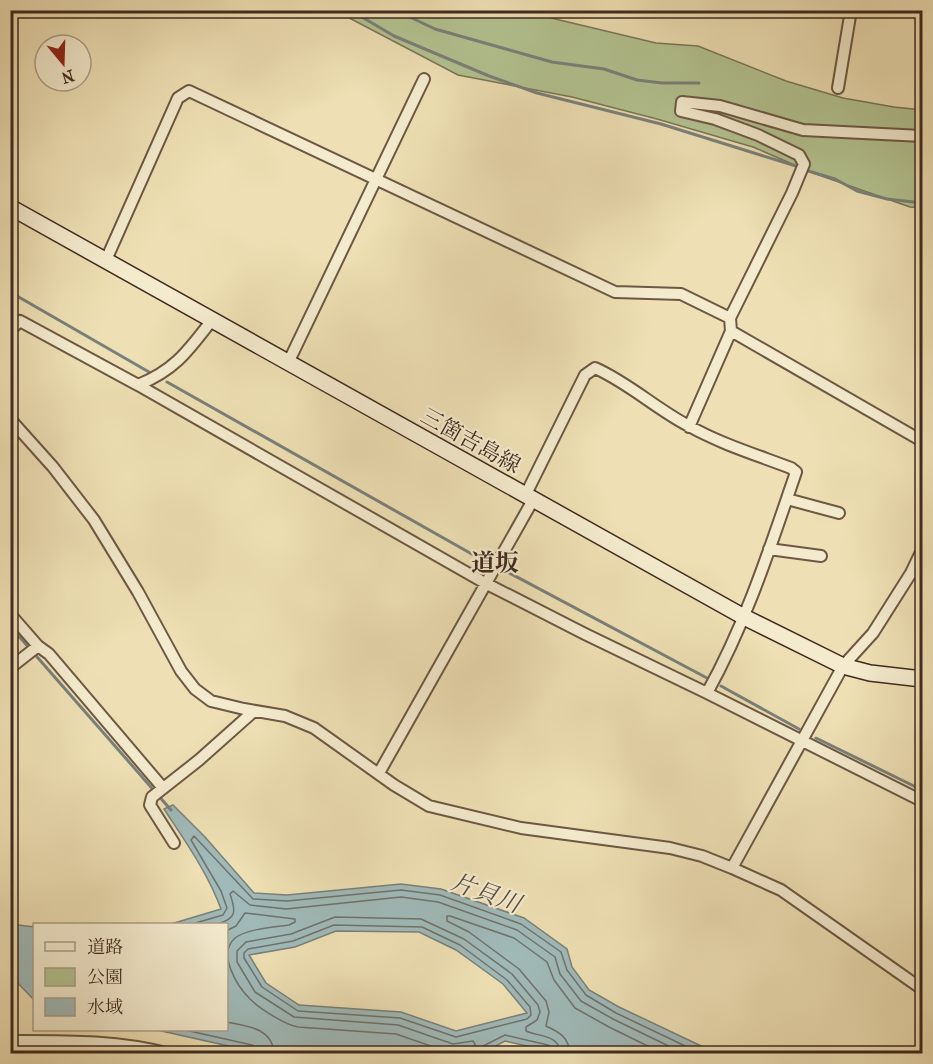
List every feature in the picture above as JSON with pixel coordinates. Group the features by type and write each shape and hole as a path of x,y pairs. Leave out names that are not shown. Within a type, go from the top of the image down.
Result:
{"main road":[{"name":"三箇吉島線","path":"10,207 744,617 843,666 870,673 922,679"}],"street":[{"path":"838,88 851,10"},
{"path":"288,363 424,79"},
{"path":"106,260 178,98 189,91 615,292 681,294 730,318"},
{"path":"689,427 731,331 730,318 804,164 800,155 758,135 715,119 681,111 682,102 720,106 803,130 922,136"},
{"path":"10,330 15,319 488,578 585,634 922,801"},
{"path":"138,385 171,368 186,354 212,320"},
{"path":"731,331 922,441"},
{"path":"379,772 498,560 585,375 595,368 616,377 689,427 792,468 796,472 744,617 707,693"},
{"path":"10,419 53,467 94,520 138,592 181,671 195,689 211,700 285,716 314,728 379,772 394,785 429,806 521,828 670,848 702,856 732,868 781,890 922,989"},
{"path":"787,499 839,513"},
{"path":"769,549 821,556"},
{"path":"732,868 843,666 873,633 911,573 922,550"},
{"path":"10,614 38,646 49,654 163,789"},
{"path":"10,668 38,646"},
{"path":"174,843 150,805 153,797 254,711"},
{"path":"10,1041 86,1041 150,1048 170,1053"}],"green space":[{"path":"336,11 522,11 656,43 698,46 786,81 843,98 922,110 922,208 910,207 813,173 753,147 657,119 572,97 458,75"}],"water":[{"path":"173,805 205,837 254,893 287,895 401,884 441,889 524,918 567,949 572,967 589,990 619,1007 716,1053 559,1053 505,1041 482,1053 260,1053 161,1031 228,1031 228,923 174,923 221,909 203,870 164,809","holes":["336,931 419,932 456,950 503,984 527,1013 456,1031 401,1012 299,1005 266,983 249,955 295,947"]},
{"path":"10,924 33,927 33,999 11,976"}],"waterway":[{"path":"350,10 394,36 489,76 537,93 661,124 799,167"},
{"path":"395,10 435,29 552,62 604,69 637,80 699,83"},
{"path":"805,170 835,179 857,191 887,199 922,203"},
{"path":"10,292 149,372"},
{"path":"167,382 486,562"},
{"path":"502,569 707,678"},
{"path":"10,626 171,810"},
{"path":"721,686 799,729"},
{"path":"816,738 922,790"},
{"path":"40,1054 51,1049"}],"district":[{"name":"道坂","path":"495,563"}],"water label":[{"name":"片貝川","path":"486,893"}]}
